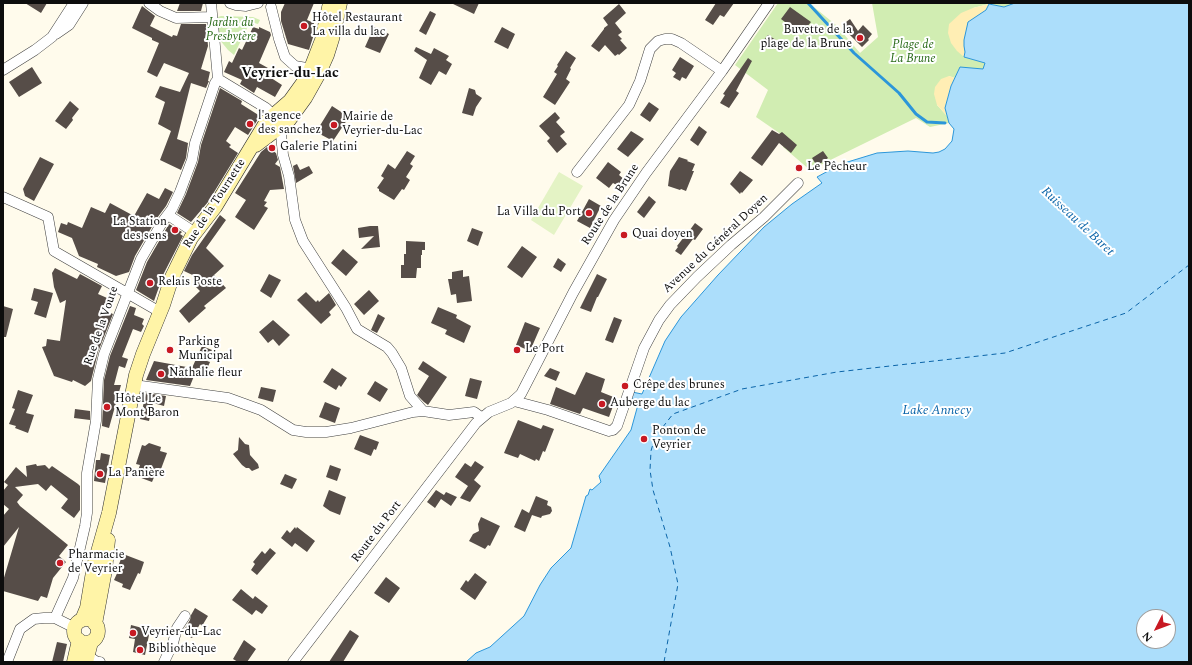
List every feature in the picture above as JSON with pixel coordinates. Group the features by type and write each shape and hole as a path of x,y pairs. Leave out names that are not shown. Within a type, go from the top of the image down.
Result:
{"main road":[{"name":"Rue de la Tournette","path":"74,662 85,639 87,608 94,566 109,513 134,385 143,354 160,312 166,292 178,262 194,232 215,207 268,120 290,101 312,69 322,40 330,3"},
{"name":"Rue de la Tournette","path":"251,149 264,138 280,128 295,114 319,73 332,39 340,3"}],"street":[{"path":"52,37 74,3"},
{"path":"3,70 35,50 69,25 83,3"},
{"path":"149,3 160,11 176,18 212,17"},
{"path":"211,3 218,79 266,108 273,115 280,128 283,155 296,220 303,241 346,308 357,329 387,348 392,353 401,368 410,396 423,410"},
{"path":"230,3 246,6 258,3 264,8 273,5 279,38 285,57 294,66 312,69"},
{"name":"Route de la Brune","path":"514,401 521,394 573,292 614,220 646,173 722,71 769,3"},
{"path":"577,172 629,104 640,81 650,49 658,41 672,39 681,43 722,71"},
{"name":"Rue de la Voute","path":"55,618 73,578 85,526 87,513 86,484 96,421 98,379 104,354 141,259 180,192 192,160 195,143 218,79"},
{"name":"Avenue du Général Doyen","path":"514,401 548,410 609,431 613,430 616,426 644,348 659,320 670,305 697,277 731,245 760,221 798,183"},
{"path":"3,197 48,217 54,251 160,312"},
{"path":"168,215 194,232"},
{"path":"134,385 228,398 261,410 294,430 306,432 326,432 351,428 423,410 448,415 474,412 481,418 489,412 514,401"},
{"name":"Route du Port","path":"293,662 481,418"},
{"path":"164,662 177,628 185,616"},
{"path":"7,662 20,629 34,619 44,618 55,618 85,639 97,662 100,662"}],"green space":[{"name":"Plage de La Brune","path":"778,3 809,3 836,25 860,53 878,37 872,3 1016,4 1004,7 989,4 973,8 964,57 986,63 983,69 959,70 955,78 949,76 937,105 947,116 949,123 930,127 916,118 810,170 783,147 785,137 756,117 768,90 735,65"},
{"name":"Jardin du Presbytère","path":"221,16 253,17 260,20 258,24 250,22 234,55 219,39 217,19"},
{"path":"559,172 583,186 554,235 531,220"}],"sand":[{"path":"989,4 986,10 968,23 964,46 964,57 951,43 948,33 949,24 961,13"},
{"path":"949,76 955,78 951,86 945,108 947,116 937,105 934,94 935,87 941,79"}],"water":[{"name":"Lake Annecy","path":"1015,3 1189,3 1189,662 466,662 476,653 490,647 524,616 540,585 551,568 571,548 586,496 588,495 590,489 592,490 601,482 599,476 631,430 639,401 630,398 632,392 642,394 665,341 681,317 718,275 764,227 792,204 822,183 817,177 841,164 877,153 908,151 933,153 945,149 952,141 954,129 949,123 945,108 951,86 960,67 983,69 985,63 964,57 964,40 968,22 986,10 989,4 1004,7"}],"building":[{"path":"25,3 47,3 41,13"},
{"path":"180,3 203,3 201,11 177,11"},
{"path":"285,3 314,3 307,20 314,23 312,30 315,31 309,50 288,44 281,21 281,12"},
{"path":"451,3 479,3 474,14"},
{"path":"716,3 734,3 724,17 720,15 713,25 705,20"},
{"path":"619,4 626,13 615,23 622,32 618,35 622,39 620,40 627,48 619,55 618,54 615,56 605,45 599,52 591,46 604,28 608,25 603,18"},
{"path":"142,6 155,16 150,26 172,37 173,35 177,36 181,24 206,24 208,46 201,69 210,72 209,81 206,88 191,83 177,139 188,143 186,158 181,170 160,160 171,131 158,124 165,102 155,97 160,86 180,92 189,73 164,63 157,77 147,72 159,43 132,28"},
{"path":"790,7 811,22 801,34 781,19"},
{"path":"430,11 436,14 426,35 419,31"},
{"path":"850,19 858,31 863,25 872,34 868,39 869,40 862,47 842,25"},
{"path":"253,27 259,29 259,27 270,32 271,35 259,63 268,68 265,74 282,85 275,97 257,87 254,93 240,84 242,80 224,72 229,61 232,63 239,48 242,50"},
{"path":"374,27 389,34 380,53 365,47"},
{"path":"502,27 515,34 508,49 494,42"},
{"path":"768,35 776,40 770,48 762,42"},
{"path":"416,47 431,54 434,48 449,56 446,60 452,64 446,75 439,71 431,85 419,78 427,60 414,51"},
{"path":"566,51 576,58 566,79 570,82 555,105 543,97 557,74 554,72"},
{"path":"680,57 694,66 686,79 682,77 680,81 673,77 676,73 672,70"},
{"path":"748,58 752,61 736,91 739,93 729,108 720,103 725,95 723,94"},
{"path":"32,67 42,83 19,97 9,82"},
{"path":"220,88 242,101 241,104 260,116 248,135 235,127 226,141 231,145 229,147 238,153 208,202 191,222 177,213 198,162 201,145"},
{"path":"469,88 475,90 476,94 482,98 476,107 473,116 462,113"},
{"path":"70,101 79,109 66,129 55,121"},
{"path":"649,102 659,109 650,122 640,115"},
{"name":"Mairie de Veyrier-du-Lac","path":"332,106 349,117 333,141 316,132"},
{"path":"555,112 560,118 556,122 565,132 560,136 567,144 557,153 547,141 550,138 539,126"},
{"path":"699,126 707,132 698,146 690,140"},
{"path":"772,130 779,134 782,132 797,145 791,153 779,143 762,166 751,158"},
{"path":"631,131 644,139 628,157 617,149"},
{"path":"267,147 276,153 278,160 275,164 280,167 284,189 270,190 264,201 267,202 264,206 268,208 254,230 235,217 246,200 235,193 261,152"},
{"path":"407,151 415,156 410,164 413,166 406,177 410,180 404,190 402,189 394,200 379,191 377,188 384,178 381,176 388,164 395,169"},
{"path":"823,151 828,158 817,166 812,158"},
{"path":"40,157 54,164 34,201 25,196 23,189"},
{"path":"679,157 695,164 692,171 694,171 686,191 668,186 670,171"},
{"path":"608,162 621,172 619,175 625,180 620,187 613,183 609,188 596,178"},
{"path":"297,164 300,170 309,166 313,173 296,183 293,166"},
{"path":"740,171 753,180 740,194 730,184"},
{"path":"165,188 173,192 135,256 129,272 116,276 97,267 98,264 79,256 72,238 58,232 61,223 67,225 68,222 82,228 91,207 105,213 110,203 134,216 147,193 159,199"},
{"path":"649,196 656,202 644,218 637,212"},
{"name":"La Villa du Port","path":"589,199 601,206 590,228 577,221"},
{"path":"220,215 226,220 206,248 224,266 214,275 226,288 204,306 206,308 189,323 179,311 200,291 194,285 201,279 184,271 192,255"},
{"path":"695,223 703,229 681,255 675,251 678,247 677,246"},
{"path":"169,224 182,232 180,234 183,236 164,273 154,301 136,290 147,262"},
{"path":"378,226 380,247 361,249 374,236 359,238 358,228"},
{"path":"472,228 483,232 478,246 467,241"},
{"path":"406,241 425,242 425,250 422,250 421,255 421,268 417,268 416,278 401,278 401,265 404,265 404,254 406,254"},
{"path":"522,246 537,257 522,278 507,267"},
{"path":"343,249 358,262 346,276 331,263"},
{"path":"558,258 566,264 561,272 553,267"},
{"path":"55,268 77,279 80,274 102,286 98,294 114,301 108,312 113,314 98,352 91,381 85,386 73,380 72,382 54,376 42,347 46,346 47,339 60,341 66,300 60,303 54,287 52,273"},
{"path":"463,270 463,277 469,276 472,301 457,303 456,294 451,295 448,279 452,279 452,272"},
{"path":"269,274 281,280 271,298 260,291"},
{"path":"597,274 607,279 591,312 580,308"},
{"path":"34,288 53,293 46,318 34,314 38,302 31,300"},
{"path":"369,290 379,301 364,315 354,304"},
{"path":"306,292 316,302 318,300 319,302 329,293 336,305 329,312 331,315 321,324 297,300"},
{"path":"3,306 13,309 6,337 3,337"},
{"path":"130,306 136,308 134,315 144,319 142,324 144,326 141,332 133,329 122,357 128,359 125,368 119,366 114,385 121,385 109,428 102,426 104,380 110,356"},
{"path":"438,307 457,315 456,318 471,326 464,343 445,334 447,330 431,323"},
{"path":"378,314 385,318 377,333 371,330"},
{"path":"614,317 622,320 613,343 605,340"},
{"path":"273,320 290,335 279,346 273,339 268,343 259,332"},
{"path":"525,322 540,328 530,351 516,345"},
{"path":"202,346 212,350 207,361 210,362 206,371 203,369 196,371 190,386 146,380 154,361 192,368"},
{"path":"423,361 447,377 428,405 417,395 429,376 418,369"},
{"path":"332,368 347,378 341,387 339,385 336,390 323,382"},
{"path":"550,368 560,372 556,381 544,376"},
{"path":"586,372 605,379 601,392 616,398 609,417 583,408 580,414 550,404 556,387 575,395"},
{"path":"470,378 482,381 477,399 465,396"},
{"path":"375,381 388,389 380,402 367,394"},
{"path":"261,387 276,390 273,402 258,398"},
{"path":"18,390 33,395 26,413 34,415 28,433 9,424 15,409 12,408"},
{"path":"146,393 166,396 164,406 153,403 149,421 140,419"},
{"path":"325,402 340,408 335,423 319,417"},
{"path":"75,409 90,411 90,420 74,418"},
{"path":"518,420 541,429 543,425 554,429 545,452 543,451 539,461 536,459 535,461 520,454 518,458 504,453"},
{"path":"360,435 379,442 376,450 374,449 371,456 354,449"},
{"path":"239,437 245,444 249,445 250,455 258,464 259,468 252,471 249,468 246,468 233,454 238,450"},
{"path":"149,443 161,447 160,451 167,453 161,469 158,468 152,482 136,476 140,465 136,464 142,445 145,446"},
{"name":"La Panière","path":"101,453 110,455 105,483 94,481 96,460 100,460"},
{"path":"475,461 484,467 474,480 481,486 470,502 460,498 468,486 455,477 465,463 471,467"},
{"path":"36,464 37,466 45,465 49,469 52,466 80,486 80,510 74,518 61,508 68,499 51,485 46,491 38,484 15,487 23,495 17,502 20,506 68,545 59,556 66,562 53,578 47,598 41,596 38,601 3,591 3,581 19,527 3,547 3,516 9,509 3,504 3,491 8,485 4,482 16,467 27,477 26,466"},
{"path":"330,465 341,469 337,481 326,477"},
{"path":"285,474 297,479 292,489 280,484"},
{"path":"329,490 346,497 340,515 323,506"},
{"path":"436,490 444,495 446,492 457,497 451,506 441,499 435,508 427,502"},
{"path":"536,496 548,501 547,505 551,507 552,511 550,514 542,516 541,518 532,515 525,532 514,527 522,509 529,513"},
{"path":"481,517 500,526 490,546 488,545 485,549 469,541 473,534 479,531 478,524"},
{"path":"295,527 315,541 307,552 295,543 292,547 281,538 287,530 290,533"},
{"path":"270,548 276,553 257,575 251,570 255,564 253,562 262,551 265,554"},
{"path":"123,554 144,562 140,574 138,573 130,590 122,587 123,584 114,580"},
{"path":"475,573 487,582 475,600 460,589 466,580 468,582"},
{"path":"386,577 400,588 389,603 374,593"},
{"path":"241,589 253,599 255,596 268,606 262,614 256,610 252,615 232,600"},
{"path":"195,608 208,616 202,626 200,624 192,638 182,633"},
{"path":"131,625 150,630 145,655 133,652 135,639 129,638"},
{"path":"350,630 359,636 343,662 329,662"},
{"path":"244,640 256,649 247,662 238,662 233,659"},
{"path":"57,642 67,644 63,662 52,662"}],"waterway":[{"name":"Ruisseau de Baret","path":"808,3 854,53 899,93 916,114 927,122 945,123"}],"ferry route":[{"path":"664,662 678,584 670,547 653,490 650,470 651,451 655,437 673,414 742,389 837,372 1005,353 1126,313 1189,265"}],"place":[{"name":"Hôtel Restaurant La villa du lac","path":"304,26"},
{"name":"Buvette de la plage de la Brune","path":"860,38"},
{"name":"l'agence des sanchez","path":"250,124"},
{"name":"Mairie de Veyrier-du-Lac","path":"334,125"},
{"name":"Galerie Platini","path":"272,148"},
{"name":"Le Pêcheur","path":"799,168"},
{"name":"La Villa du Port","path":"589,213"},
{"name":"La Station des sens","path":"175,230"},
{"name":"Quai doyen","path":"624,235"},
{"name":"Relais Poste","path":"150,283"},
{"name":"Parking Municipal","path":"170,350"},
{"name":"Le Port","path":"517,350"},
{"name":"Nathalie fleur","path":"161,374"},
{"name":"Crêpe des brunes","path":"625,386"},
{"name":"Auberge du lac","path":"602,404"},
{"name":"Hôtel Le Mont Baron","path":"107,407"},
{"name":"Ponton de Veyrier","path":"644,439"},
{"name":"La Panière","path":"100,474"},
{"name":"Pharmacie de Veyrier","path":"60,563"},
{"name":"Veyrier-du-Lac","path":"133,633"},
{"name":"Bibliothèque","path":"140,650"}],"district":[{"name":"Veyrier-du-Lac","path":"290,74"}]}
